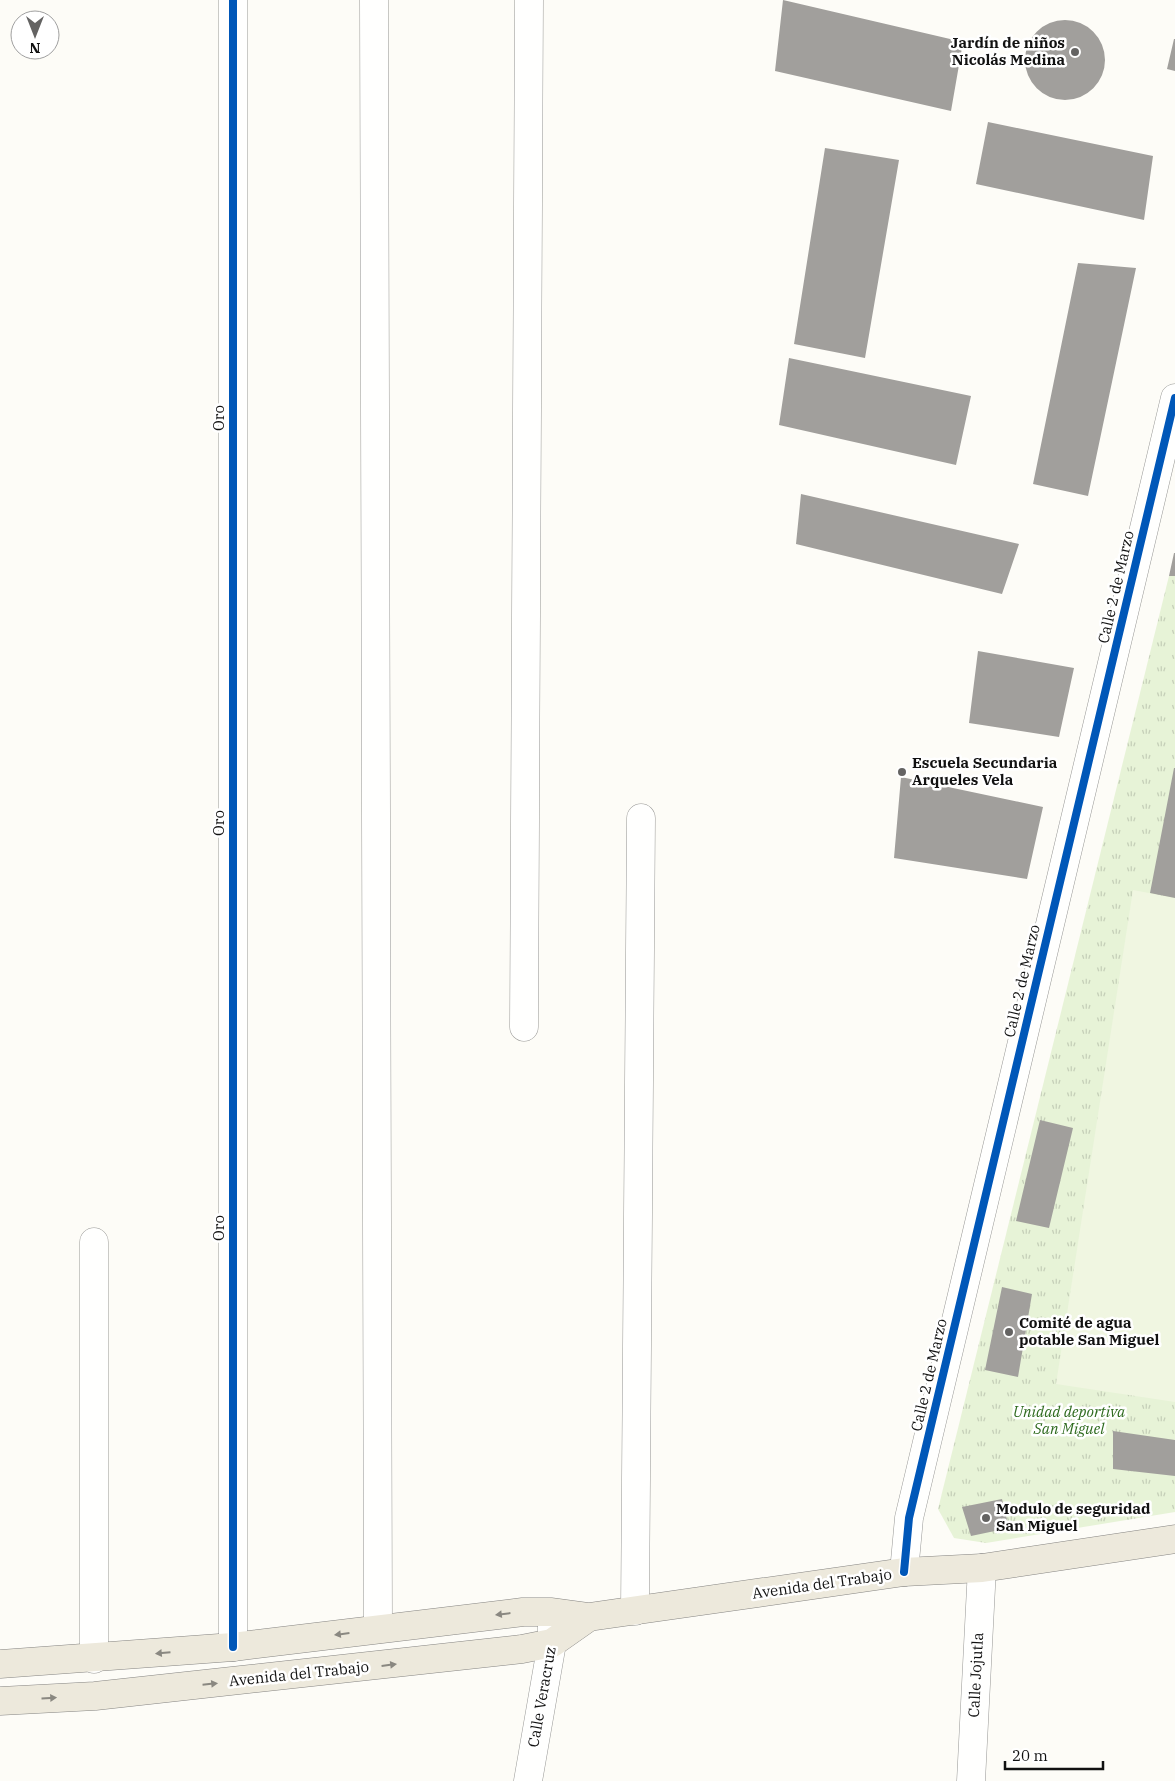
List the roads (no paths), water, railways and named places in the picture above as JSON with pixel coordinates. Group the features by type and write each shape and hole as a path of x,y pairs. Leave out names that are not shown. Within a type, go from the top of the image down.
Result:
{"main road":[{"name":"Avenida del Trabajo","path":"0,1664 233,1647 523,1612 552,1612 589,1617 635,1612 904,1572 982,1568 1175,1539"},
{"name":"Avenida del Trabajo","path":"0,1701 105,1695 383,1666 552,1643 589,1617"}],"street":[{"name":"Oro","path":"233,0 233,1647"},
{"path":"374,0 378,1629"},
{"path":"524,1028 528,0"},
{"name":"Calle 2 de Marzo","path":"904,1572 909,1518 1175,398"},
{"path":"635,1612 641,818"},
{"path":"94,1242 94,1658"},
{"name":"Calle Jojutla","path":"971,1781 982,1568"},
{"name":"Calle Veracruz","path":"528,1781 552,1643 552,1612"}],"place":[{"name":"Jardín de niños Nicolás Medina","path":"1075,52"},
{"name":"Escuela Secundaria Arqueles Vela","path":"902,772"},
{"name":"Comité de agua potable San Miguel","path":"1009,1332"},
{"name":"Modulo de seguridad San Miguel","path":"986,1518"}],"park label":[{"name":"Unidad deportiva San Miguel","path":"1069,1420"}]}
